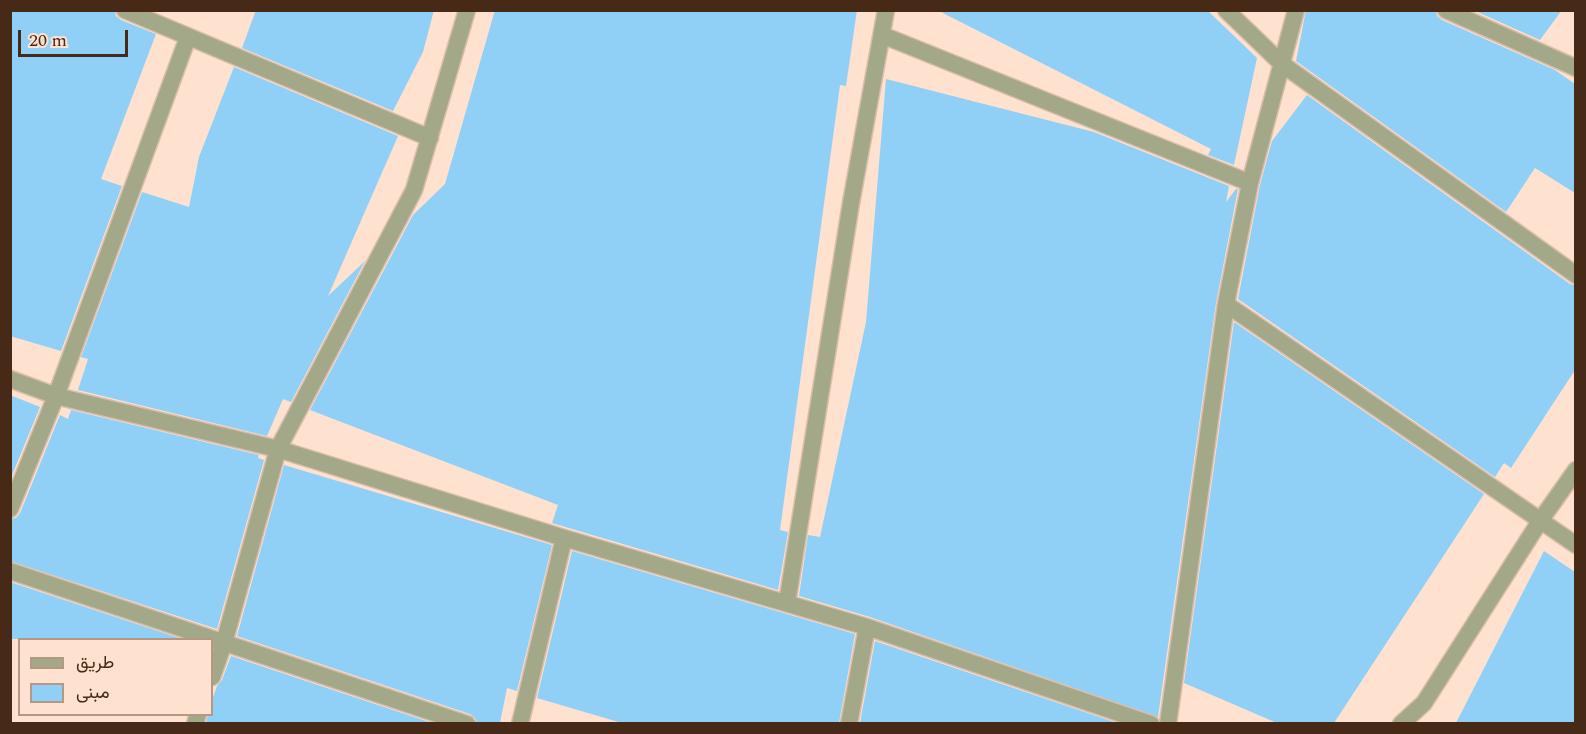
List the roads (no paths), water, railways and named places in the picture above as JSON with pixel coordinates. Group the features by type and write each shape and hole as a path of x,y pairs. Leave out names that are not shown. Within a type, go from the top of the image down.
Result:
{"street":[{"path":"125,10 430,138"},
{"path":"213,674 224,643 278,449 414,190 467,10"},
{"path":"787,603 850,203 886,10"},
{"path":"1226,10 1282,64 1575,275"},
{"path":"1168,723 1226,304 1250,183 1296,10"},
{"path":"1446,10 1575,68"},
{"path":"882,35 1250,183"},
{"path":"10,509 56,396 188,37"},
{"path":"1226,304 1575,545"},
{"path":"10,379 56,396 278,449 564,538 867,627 1152,723"},
{"path":"1401,723 1424,703 1575,470"},
{"path":"520,723 564,538"},
{"path":"10,571 209,638"},
{"path":"849,723 867,627"},
{"path":"213,639 467,723"},
{"path":"1421,723 1424,703"}]}
